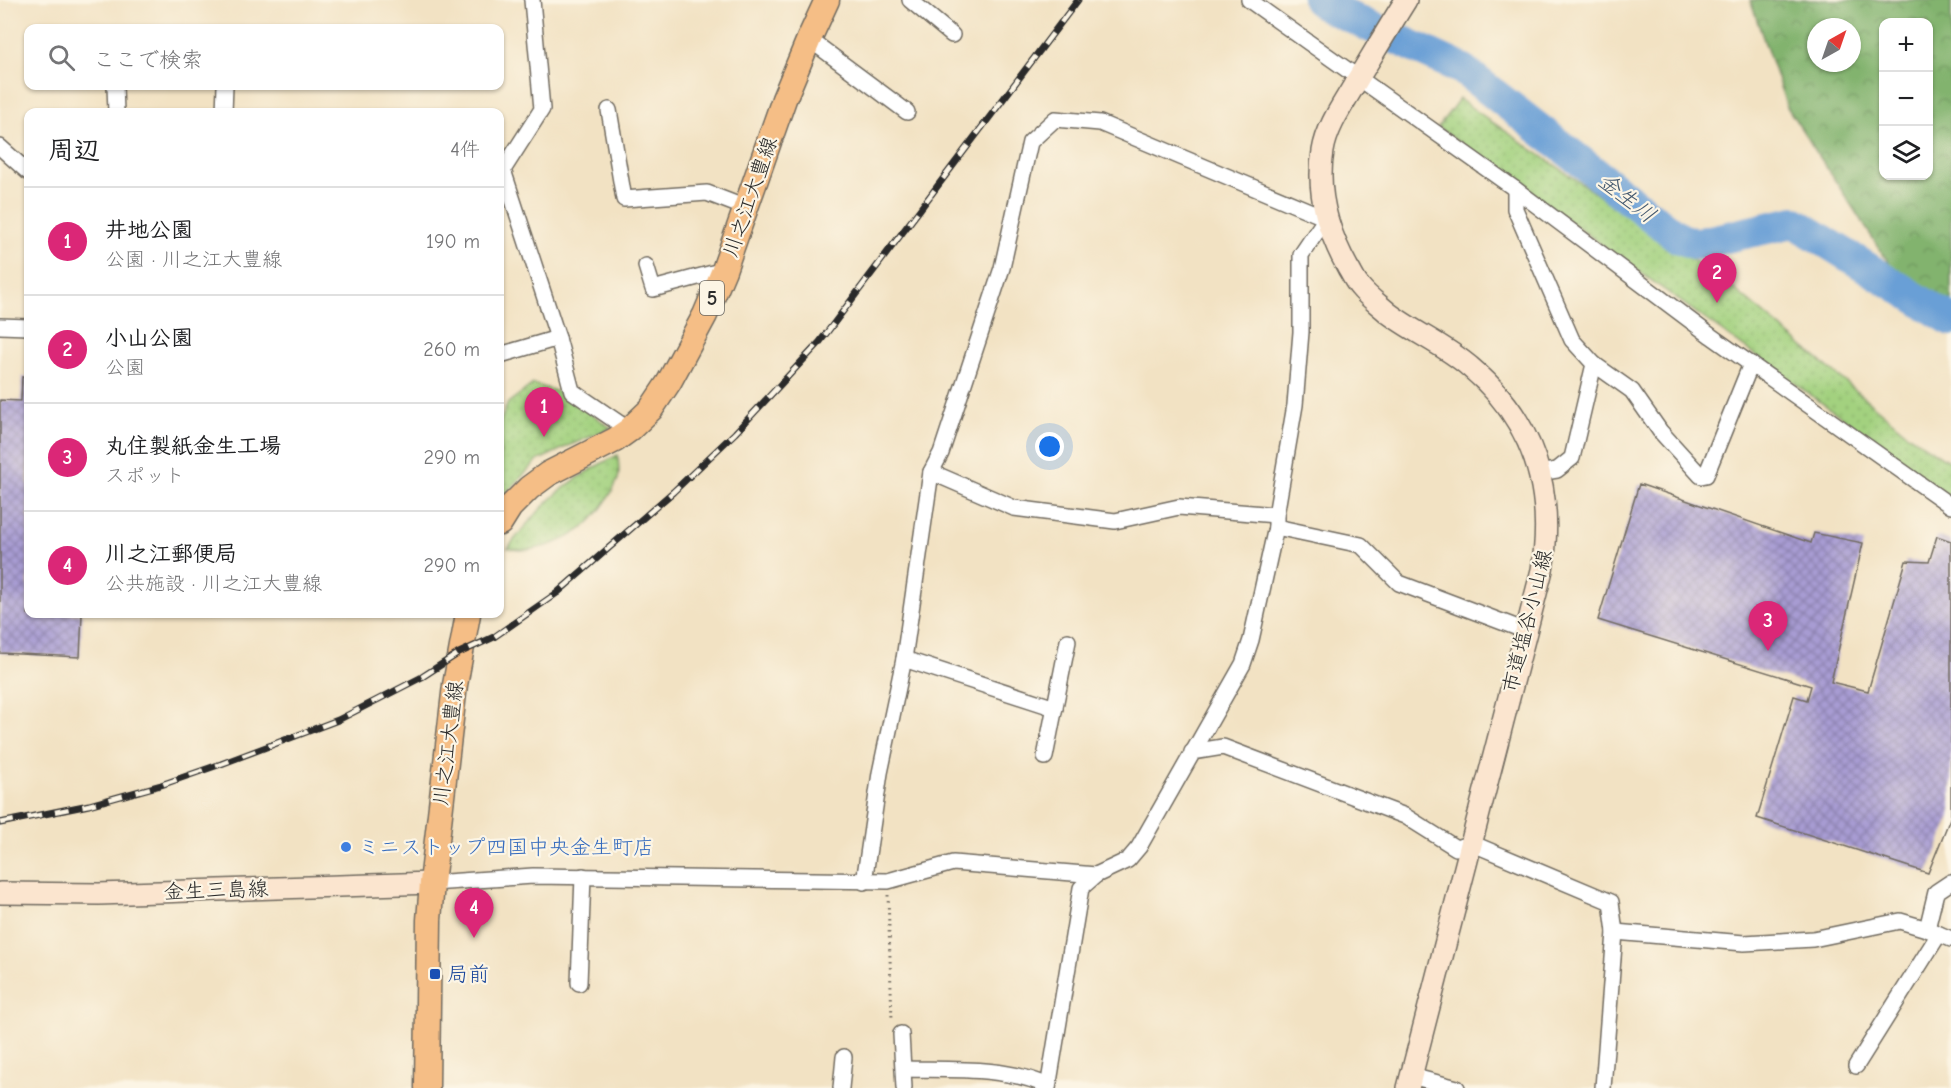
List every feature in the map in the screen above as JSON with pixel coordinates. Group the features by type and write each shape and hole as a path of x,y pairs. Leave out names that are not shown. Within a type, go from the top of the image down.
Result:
{"main road":[{"name":"川之江大豊線","path":"504,517 510,507 529,488 548,474 615,440 629,430 651,409 669,382 705,315 724,270 784,99 827,0"},
{"name":"川之江大豊線","path":"427,1088 429,920 432,883 455,685 467,618"}],"street":[{"path":"504,168 542,109 532,0"},
{"path":"910,0 952,35"},
{"path":"1249,0 1361,73 1751,364 1951,506"},
{"name":"市道塩谷小山線","path":"1406,0 1337,114 1323,149 1321,185 1326,218 1339,252 1359,287 1387,312 1469,365 1497,393 1522,429 1532,449 1538,473 1545,508 1547,541 1542,570 1410,1082"},
{"path":"809,39 907,112"},
{"path":"115,90 116,108"},
{"path":"224,108 225,90"},
{"path":"609,110 624,199 707,193 746,208"},
{"path":"864,882 880,773 904,659 931,471 941,453 1002,268 1030,142 1055,119 1100,123 1326,218 1301,255 1301,332 1295,405 1276,521 1251,640 1243,664 1139,847 1128,860 1096,875 1081,888 1048,1087 1036,1080 991,1071 904,1069"},
{"path":"0,147 24,168"},
{"path":"504,173 558,338 572,391 629,430"},
{"path":"1515,189 1515,209 1572,340 1594,364 1632,391 1660,431 1701,476 1706,475 1751,364"},
{"path":"646,266 653,289 724,270"},
{"path":"0,326 24,327"},
{"path":"504,355 558,338"},
{"path":"1538,473 1557,470 1572,458 1594,364"},
{"path":"931,471 1014,508 1115,521 1179,507 1276,521 1361,545 1399,583 1526,631"},
{"path":"1045,756 1068,641"},
{"path":"904,659 1055,708"},
{"path":"1192,752 1223,747 1405,816 1456,848 1471,843 1611,902 1615,932 1603,1088"},
{"path":"432,883 533,876 864,882 888,881 953,863 1096,875"},
{"path":"579,983 583,876"},
{"path":"1856,1066 1939,934 1936,892 1951,882"},
{"name":"金生三島線","path":"0,893 99,894 432,883"},
{"path":"1615,932 1744,943 1813,939 1900,921 1939,934"},
{"path":"901,1034 904,1088"},
{"path":"841,1088 844,1058"},
{"path":"1410,1082 1458,1088"}],"path":[{"path":"888,881 892,1024 901,1034"}],"green space":[{"path":"1750,0 1951,0 1951,308 1898,277 1787,107"},
{"path":"1459,99 1733,288 1910,436 1951,463 1951,499 1897,457 1438,127"},
{"path":"533,384 565,394 611,428 537,461 504,495 504,412 508,403"},
{"path":"618,455 618,479 608,498 588,524 566,538 547,546 527,550 508,548 532,518 570,483"}],"building":[{"path":"22,377 24,377 24,618 82,618 80,657 0,653 0,400 21,401"},
{"path":"1639,484 1811,543 1814,533 1863,543 1831,682 1868,691 1906,561 1929,562 1937,536 1951,541 1951,816 1928,873 1757,818 1794,696 1807,700 1811,686 1598,620"}],"waterway":[{"name":"金生川","path":"1318,0 1326,6 1462,69 1679,238 1696,244 1794,222 1951,320"}],"railway":[{"path":"0,823 89,805 161,785 338,720 422,677 459,653 494,637 557,593 673,492 735,433 819,343 1078,0"}],"place":[{"name":"小山公園","path":"1717,303"},
{"name":"井地公園","path":"544,437"},
{"name":"丸住製紙金生工場","path":"1768,651"},
{"name":"ミニストップ四国中央金生町店","path":"346,847"},
{"name":"川之江郵便局","path":"474,938"},
{"name":"局前","path":"435,974"}]}
